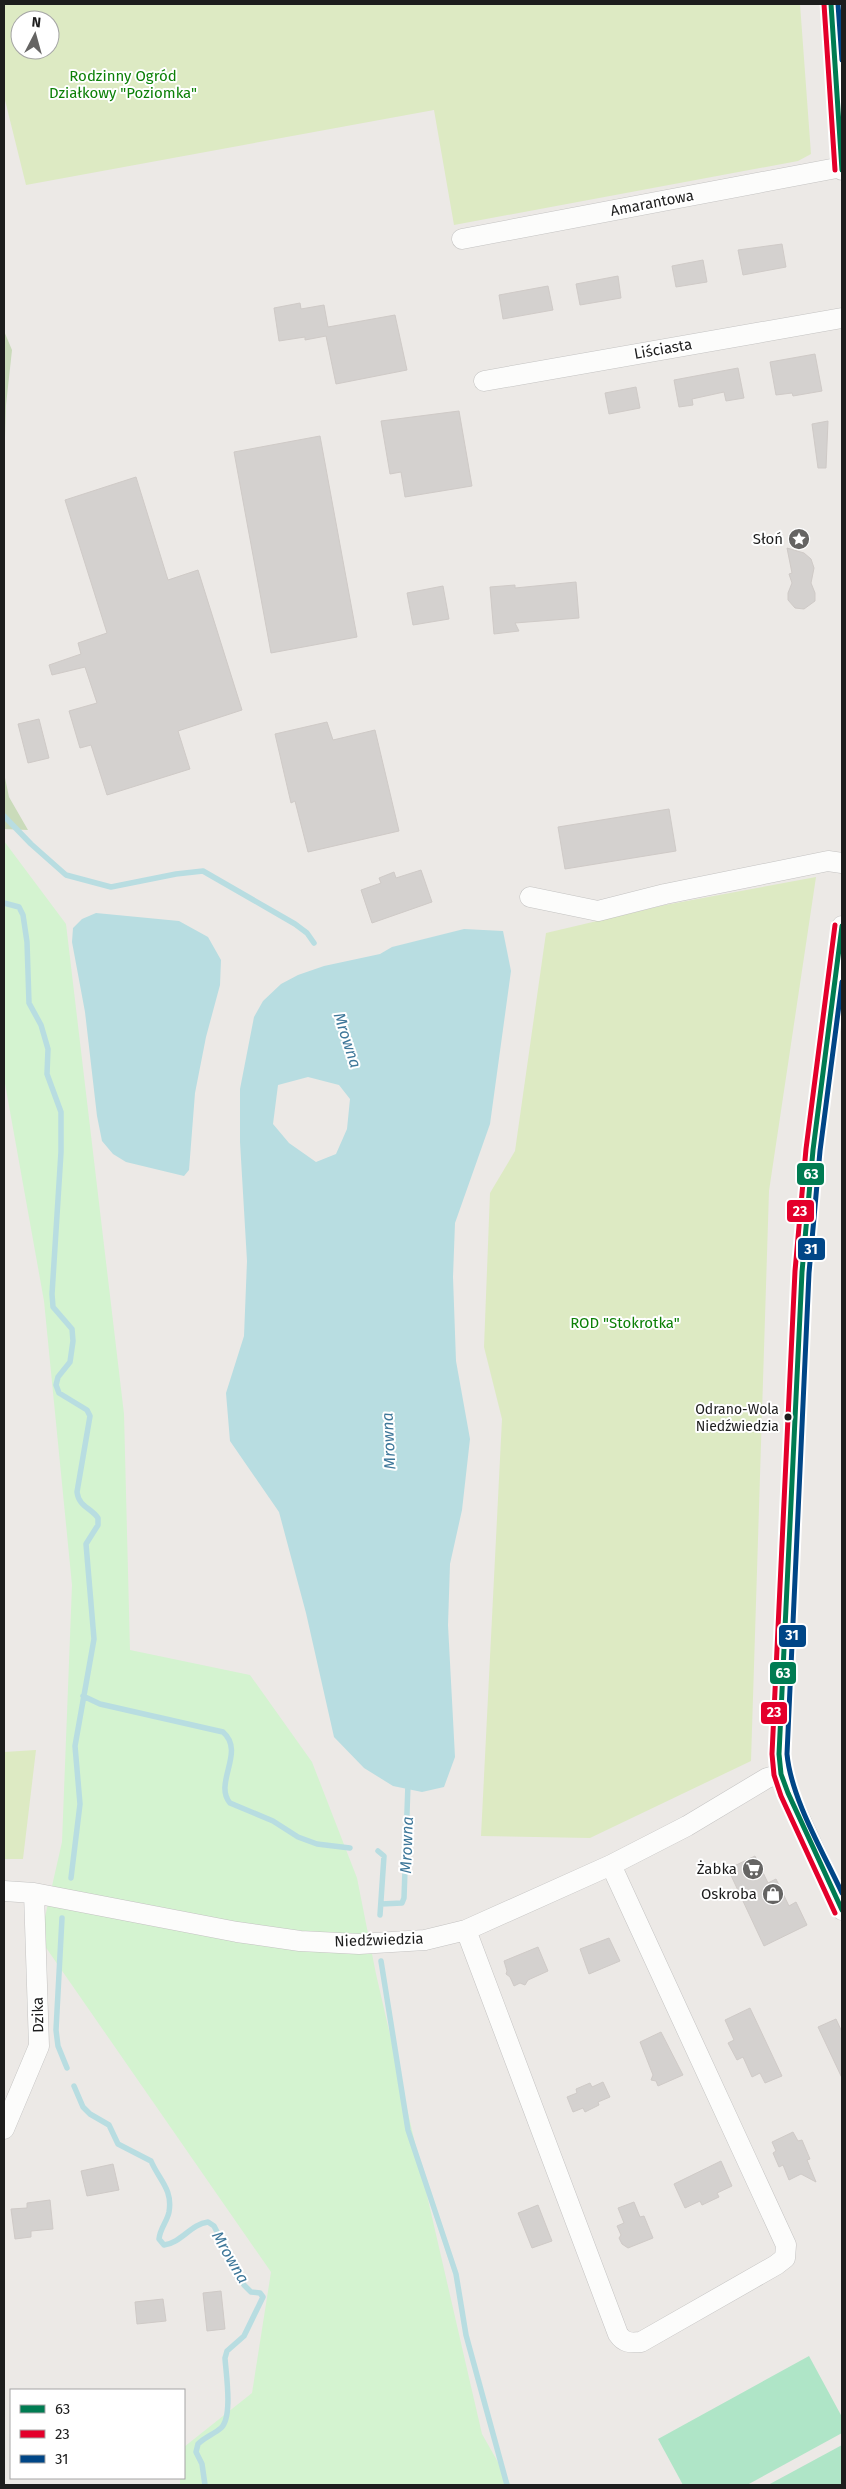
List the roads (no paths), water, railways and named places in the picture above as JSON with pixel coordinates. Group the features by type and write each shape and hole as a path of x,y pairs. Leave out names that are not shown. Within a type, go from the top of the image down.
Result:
{"street":[{"path":"831,4 842,169"},
{"name":"Amarantowa","path":"462,239 842,169"},
{"name":"Liściasta","path":"484,381 842,318"},
{"path":"530,897 598,911 665,894 818,863 842,863"},
{"path":"842,926 813,1150 802,1272 779,1723 781,1774 796,1813 842,1910"},
{"name":"Niedźwiedzia","path":"4,1891 34,1893 97,1906 300,1941 378,1944 425,1940 466,1930 611,1865 687,1826 767,1778 781,1774"},
{"path":"466,1930 618,2334 622,2340 630,2344 641,2342 776,2265 785,2258 786,2245 611,1865"},
{"name":"Dzika","path":"4,2129 39,2046 34,1893"}],"water":[{"path":"96,913 179,921 208,937 221,960 220,985 206,1037 195,1093 189,1170 184,1176 126,1162 113,1154 102,1141 97,1116 85,1012 72,942 73,928 82,919"},
{"path":"464,929 503,931 511,971 490,1124 455,1223 453,1277 456,1361 470,1439 462,1510 450,1564 448,1625 455,1757 444,1787 422,1792 393,1786 364,1768 334,1737 306,1613 279,1512 230,1441 226,1393 244,1336 247,1261 240,1142 240,1089 254,1017 263,1001 281,984 298,975 324,966 380,954 392,947","holes":["308,1077 339,1085 350,1099 347,1129 336,1154 316,1162 289,1143 273,1124 278,1085"]}],"waterway":[{"name":"Mrowna","path":"4,816 31,844 66,875 111,887 176,874 203,871 295,924 307,933 314,943"},
{"name":"Mrowna","path":"4,903 19,907 23,915 27,942 29,1003 41,1025 48,1049 47,1074 61,1112 61,1152 52,1294 53,1307 72,1329 73,1341 70,1362 58,1377 56,1385 59,1393 87,1410 90,1416 77,1492 82,1504 98,1518 98,1525 86,1544 94,1639 75,1746 80,1804 71,1878"},
{"name":"Mrowna","path":"83,1696 100,1704 223,1732 229,1740 231,1749 225,1786 226,1795 230,1803 273,1821 298,1837 317,1844 350,1848"},
{"name":"Mrowna","path":"381,1904 402,1903 404,1898 408,1784"},
{"name":"Mrowna","path":"378,1851 384,1856 380,1915"},
{"name":"Mrowna","path":"62,1918 56,2030 58,2046 67,2068"},
{"name":"Mrowna","path":"381,1961 408,2130 456,2274 466,2335 507,2485"},
{"name":"Mrowna","path":"74,2086 83,2107 90,2114 109,2125 118,2144 151,2161 165,2185 170,2204 167,2219 159,2239 164,2245 176,2241 196,2226 208,2222 214,2226 244,2285 251,2292 260,2293 263,2297 244,2336 227,2351 225,2358 228,2405 225,2422 221,2428 198,2444 196,2452 202,2464 205,2485"}],"place":[{"name":"Słoń","path":"799,539"},
{"name":"Odrano-Wola Niedźwiedzia","path":"788,1417"},
{"name":"Żabka","path":"753,1869"},
{"name":"Oskroba","path":"773,1894"}],"park label":[{"name":"Rodzinny Ogród Działkowy \"Poziomka\"","path":"123,84"},
{"name":"ROD \"Stokrotka\"","path":"625,1323"}]}
